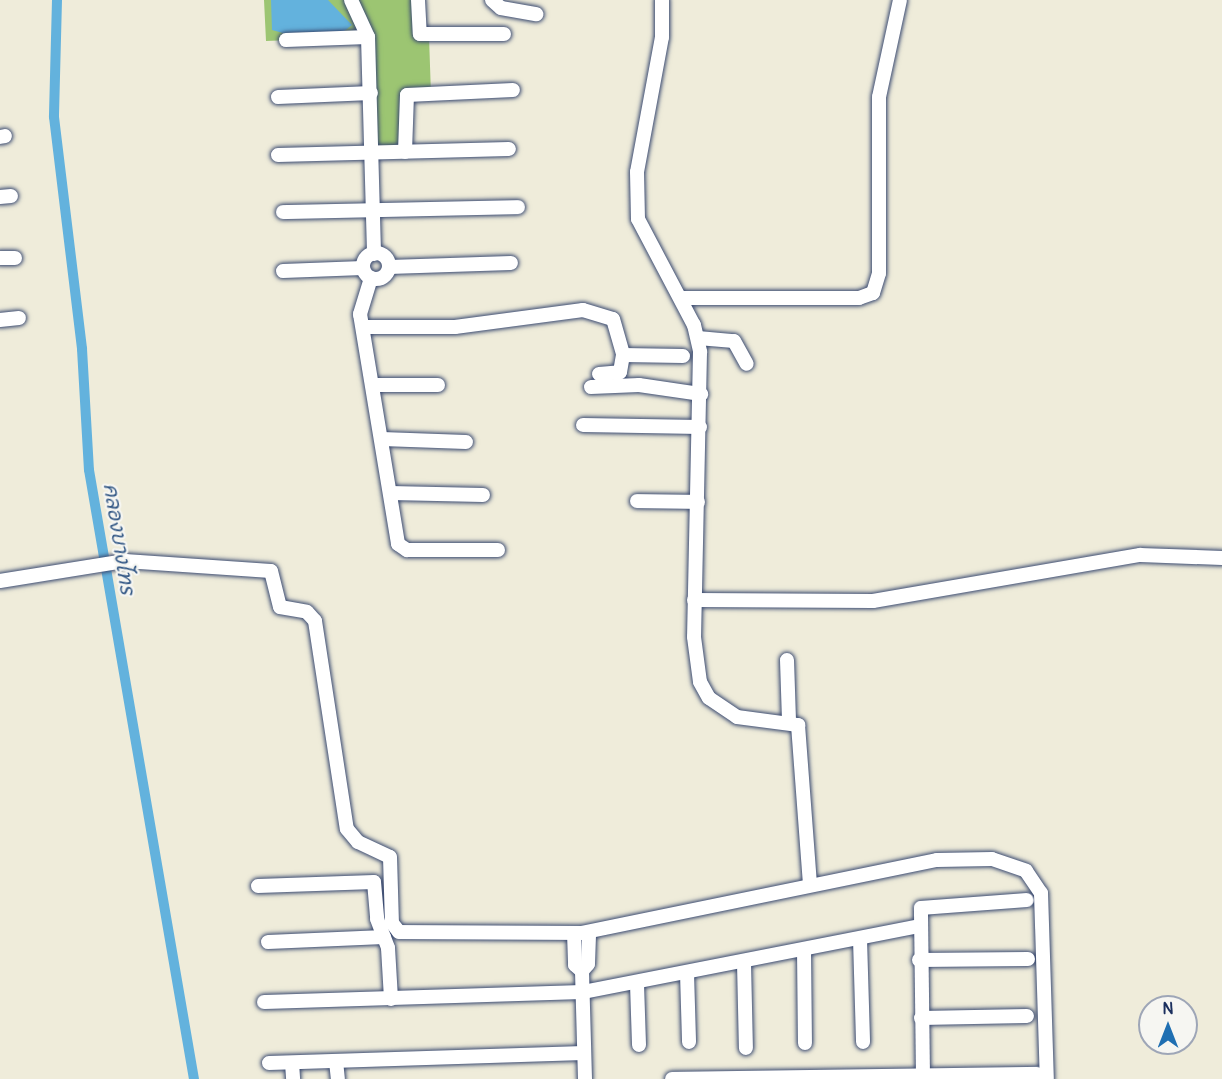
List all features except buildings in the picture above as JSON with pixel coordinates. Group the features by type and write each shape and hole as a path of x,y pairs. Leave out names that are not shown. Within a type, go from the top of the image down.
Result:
{"street":[{"path":"351,0 368,37 371,93 375,211 374,254 367,273 362,300 363,327 390,493 402,548 498,550"},
{"path":"418,0 417,27 429,37 504,34"},
{"path":"492,0 501,8 536,14"},
{"path":"662,0 662,38 637,172 638,219 681,298 698,338 701,394 694,637 700,682 709,698 737,717 789,721 798,725 801,735 810,885"},
{"path":"681,298 860,298 873,293 879,273 879,97 900,0"},
{"path":"286,40 368,37"},
{"path":"405,152 407,94 513,90"},
{"path":"278,97 371,93"},
{"path":"278,155 509,149"},
{"path":"283,212 518,207"},
{"path":"374,254 389,267 511,263"},
{"path":"0,258 15,258"},
{"path":"283,271 367,273 382,277 389,267"},
{"path":"363,327 454,327 583,310 613,319 623,356 620,372 599,374"},
{"path":"0,320 19,318"},
{"path":"698,338 734,341 747,364"},
{"path":"623,356 683,356"},
{"path":"373,385 438,386"},
{"path":"591,387 639,385 701,394"},
{"path":"583,425 700,427"},
{"path":"382,440 466,442"},
{"path":"390,493 483,495"},
{"path":"637,501 698,502"},
{"path":"694,606 873,601 1140,555 1222,558"},
{"path":"0,581 123,561 266,568 273,576 276,602 285,609 307,612 315,621 347,829 358,842 390,857 394,929 446,934 581,933 810,885 963,858 992,859 1034,877 1041,893 1042,1076 672,1079"},
{"path":"788,660 789,721"},
{"path":"258,886 374,882 384,937 391,999"},
{"path":"915,1077 921,1018 918,926 925,904 1027,900"},
{"path":"264,1002 583,992 638,984 918,926"},
{"path":"581,933 588,964 582,972 585,1079"},
{"path":"268,942 384,937"},
{"path":"860,939 862,1042"},
{"path":"804,950 805,1043"},
{"path":"919,960 1028,959"},
{"path":"744,963 746,1048"},
{"path":"687,973 689,1042"},
{"path":"638,984 639,1045"},
{"path":"921,1018 1027,1016"},
{"path":"269,1063 584,1053"},
{"path":"336,1061 338,1079"},
{"path":"292,1063 293,1079"}],"green space":[{"path":"264,0 418,0 429,37 431,94 406,95 410,153 372,152 368,37 266,41"}],"water":[{"path":"271,0 328,0 352,25 343,32 283,33 272,30"}],"waterway":[{"name":"คลองบางไทร","path":"57,0 54,117 82,349 89,470 194,1079"}]}
